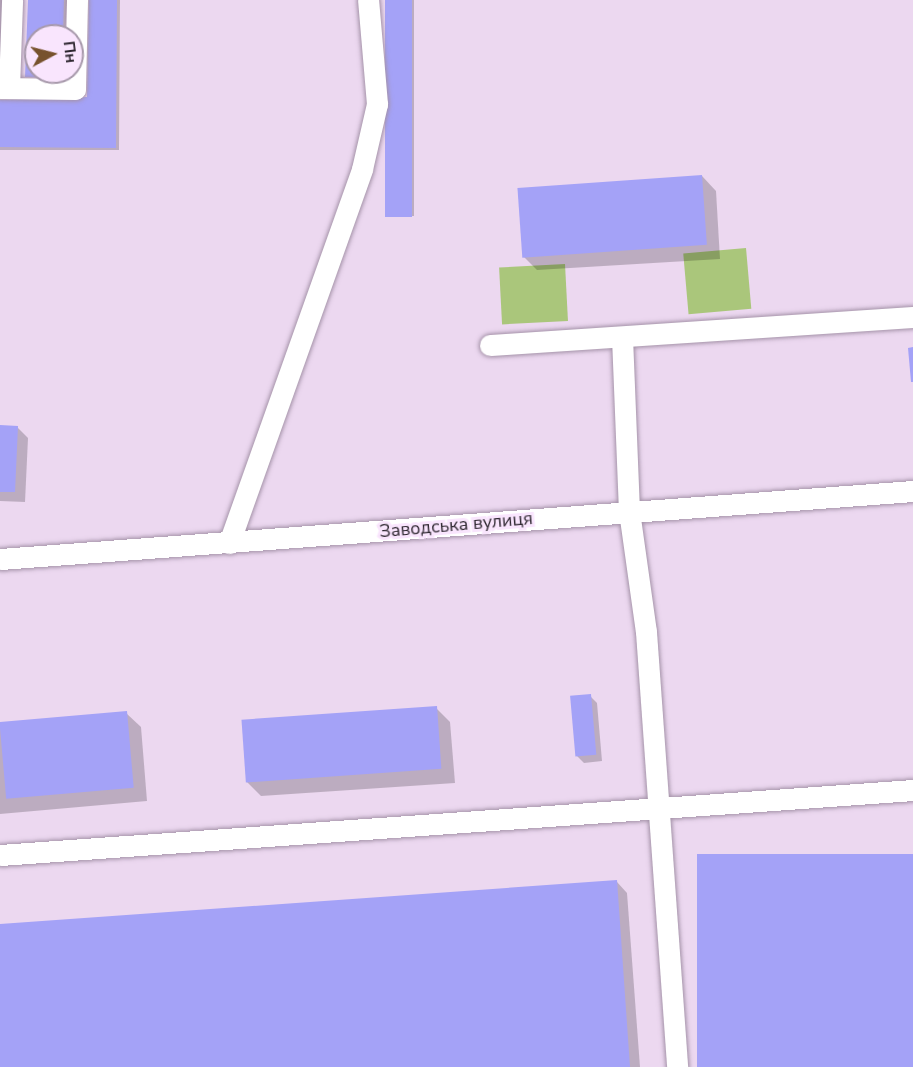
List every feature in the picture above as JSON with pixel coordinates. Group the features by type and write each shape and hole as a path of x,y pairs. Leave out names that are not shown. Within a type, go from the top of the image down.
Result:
{"street":[{"path":"12,0 4,88 75,89 77,0"},
{"path":"229,543 363,169 377,104 368,0"},
{"path":"490,345 913,317"},
{"path":"622,337 629,511 646,632 676,1067"},
{"name":"Заводська вулиця","path":"0,559 913,491"},
{"path":"0,855 913,790"}],"green space":[{"path":"746,248 751,309 689,314 683,253"},
{"path":"565,264 568,321 502,324 499,267"}],"building":[{"path":"28,0 64,0 63,24 27,24"},
{"path":"89,0 117,0 116,148 0,147 0,100 87,97"},
{"path":"385,0 412,0 412,217 385,217"},
{"path":"702,175 707,245 522,258 517,188"},
{"path":"913,347 913,382 911,382 908,348"},
{"path":"0,425 18,426 15,492 0,492"},
{"path":"591,694 596,755 575,757 570,696"},
{"path":"437,706 441,769 246,783 241,720"},
{"path":"127,711 134,788 6,799 0,722"},
{"path":"697,854 913,854 913,1067 697,1067"},
{"path":"617,880 630,1067 0,1067 0,924"}]}
